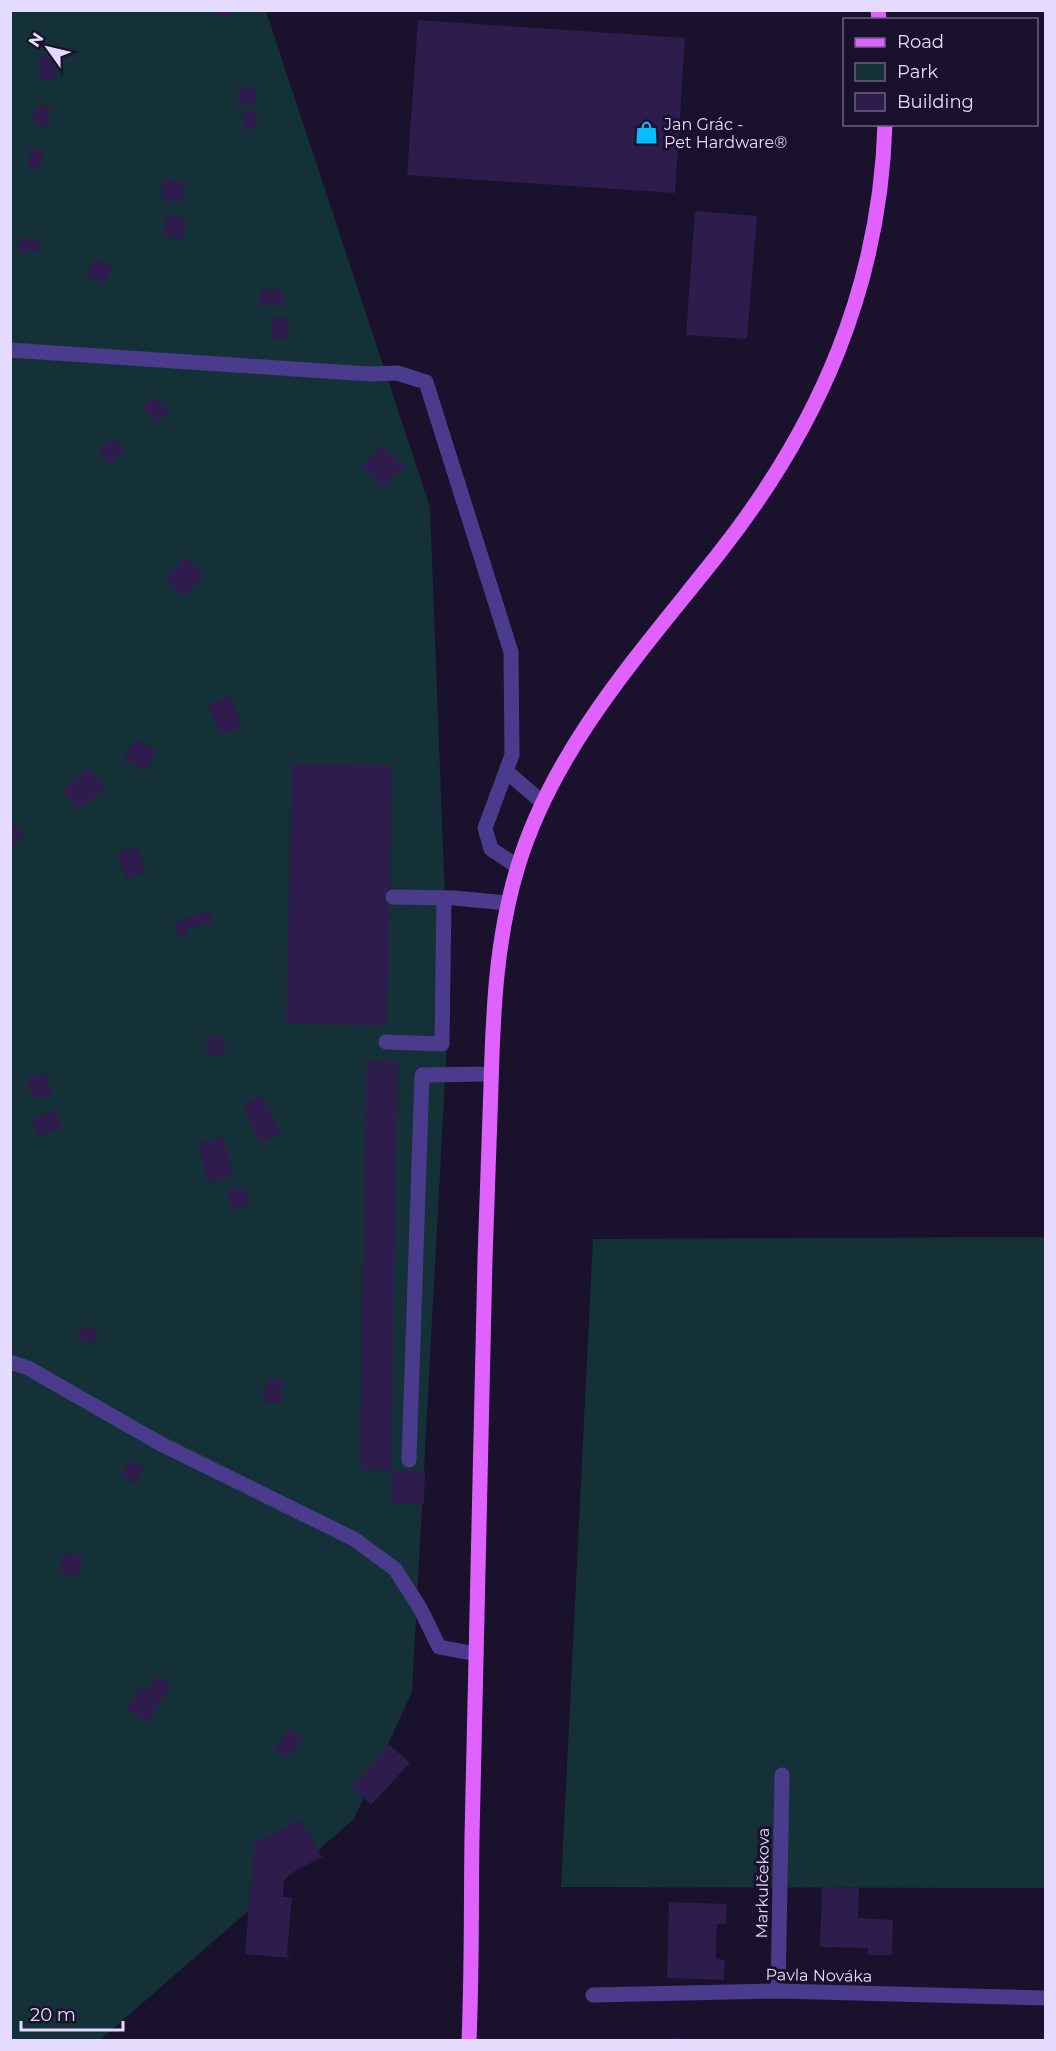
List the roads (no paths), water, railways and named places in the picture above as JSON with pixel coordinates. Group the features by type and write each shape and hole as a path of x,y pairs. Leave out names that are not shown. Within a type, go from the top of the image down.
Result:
{"main road":[{"path":"469,2040 491,1074 497,966 507,903 517,867 542,802 587,724 750,511 810,416 836,359 864,275 876,219 883,165 885,126"}],"street":[{"path":"10,350 369,374 397,373 426,382 511,652 513,739 507,772 485,828 486,839 491,849 517,867"},
{"path":"507,772 542,802"},
{"path":"393,897 507,903"},
{"path":"386,1042 442,1044 444,898"},
{"path":"409,1460 422,1075 491,1074"},
{"path":"10,1362 28,1368 161,1444 354,1539 395,1569 420,1608 439,1647 476,1654"},
{"name":"Markulčekova","path":"778,1991 782,1775"},
{"name":"Pavla Nováka","path":"593,1995 778,1991 1046,1998"}],"place":[{"name":"Jan Grác - Pet Hardware®","path":"646,133"}]}
